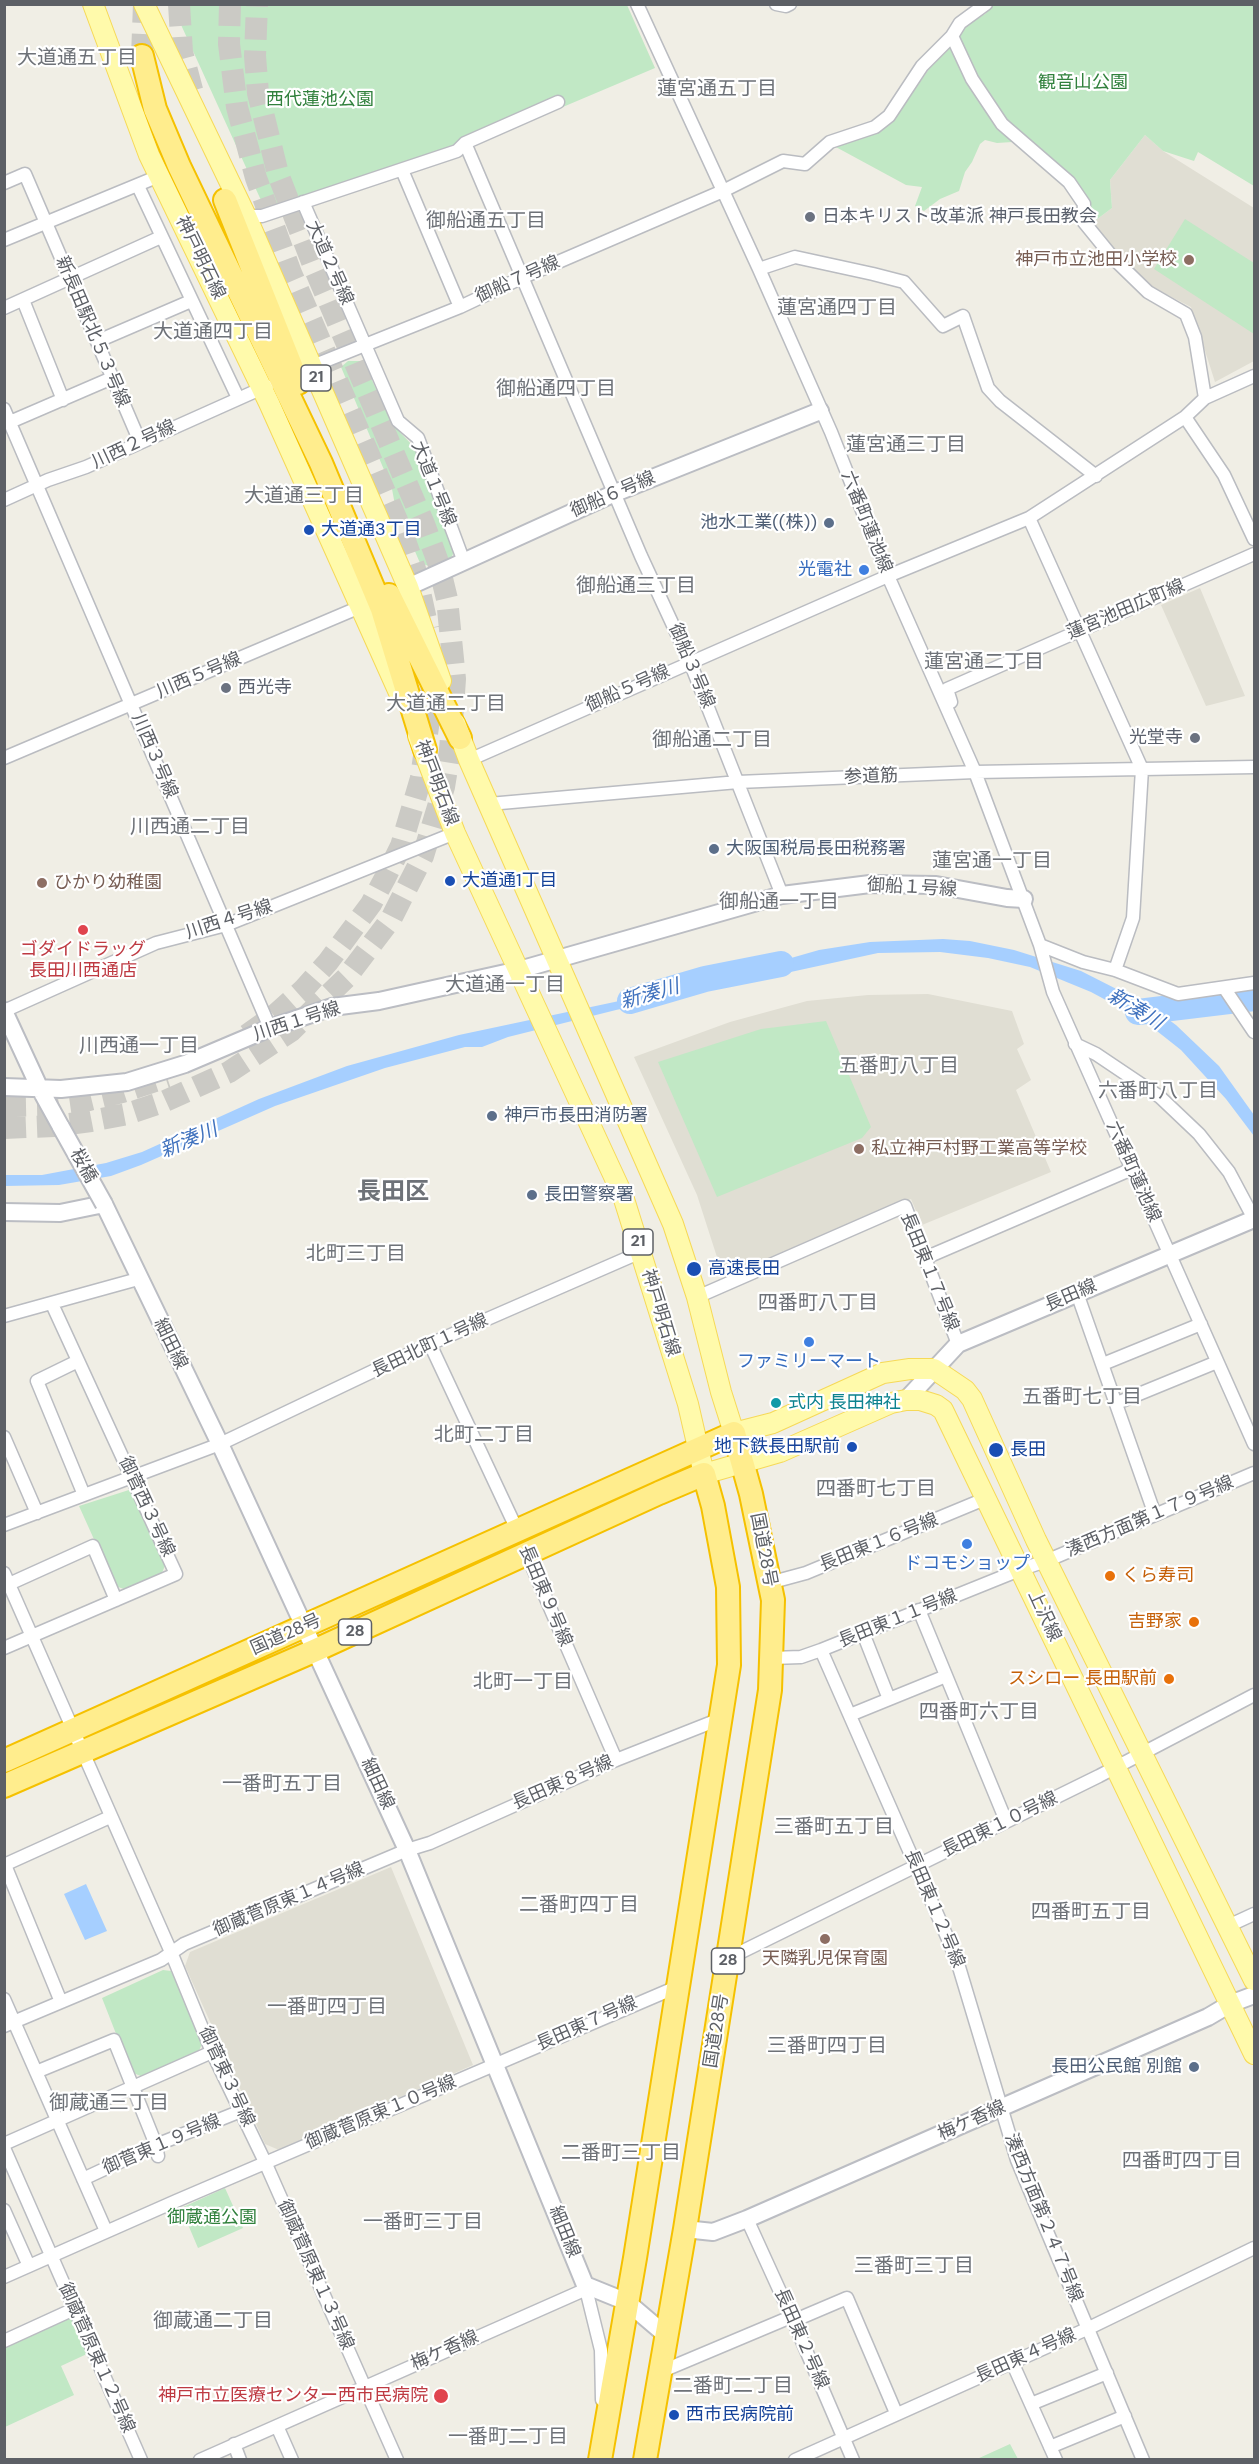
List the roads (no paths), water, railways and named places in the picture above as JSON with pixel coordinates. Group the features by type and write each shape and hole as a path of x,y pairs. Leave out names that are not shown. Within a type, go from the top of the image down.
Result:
{"highway":[{"path":"142,56 155,109 179,166 287,377 392,603 460,738"},
{"path":"225,200 287,377 382,609 425,750"},
{"name":"国道28号","path":"4,1761 734,1433 751,1494 773,1600 770,1690 686,2229 645,2460"},
{"name":"国道28号","path":"4,1786 316,1650 704,1474"},
{"name":"28","path":"601,2450 679,1986 729,1665 728,1587 713,1506 704,1474"}],"main road":[{"name":"神戸明石線","path":"93,4 149,155 159,176 287,377 408,587 468,760 673,1224 697,1298 734,1433"},
{"name":"神戸明石線","path":"144,4 246,216 287,377 360,607 425,750 455,833 623,1196 699,1448 704,1474"},
{"path":"734,1433 773,1423 883,1373 910,1369 934,1369"},
{"name":"上沢線","path":"934,1369 957,1384 972,1399 1046,1561 1254,1980"},
{"name":"上沢線","path":"704,1474 780,1452 891,1403 906,1400 928,1402 943,1410 1022,1569 1254,2054"}],"street":[{"name":"六番町蓮池線","path":"637,4 831,432 888,576 975,772 1024,899 1053,992 1254,1444"},
{"path":"776,4 786,6 790,4"},
{"path":"986,4 960,23 952,36 972,79 1002,124 1069,182 1084,204 1083,221 1114,259 1148,292 1186,314 1195,337 1205,398"},
{"name":"御船７号線","path":"287,377 460,307 521,278 723,191 783,161 805,164 830,142 874,127 889,116 922,66 952,36"},
{"path":"303,202 457,151 465,143 558,102"},
{"name":"御船３号線","path":"465,143 521,278 690,662 782,895"},
{"path":"402,170 460,307"},
{"name":"新長田駅北５３号線","path":"4,183 25,174 140,441"},
{"path":"4,240 159,176"},
{"path":"138,186 238,398"},
{"name":"大道２号線","path":"246,216 261,216 303,202 365,346"},
{"path":"4,308 161,237"},
{"path":"759,269 795,257 873,274 904,282 944,327 963,316 988,388 1000,401 1096,476"},
{"path":"23,300 63,400"},
{"path":"98,341 191,301"},
{"name":"大道１号線","path":"365,346 398,421 418,438 464,561"},
{"name":"御船５号線","path":"468,760 888,576 1029,518 1185,417 1205,398 1254,376"},
{"name":"川西２号線","path":"4,500 86,467 287,377"},
{"path":"10,429 63,400 112,378"},
{"name":"川西３号線","path":"4,409 10,429 37,485 270,1028"},
{"name":"御船６号線","path":"408,587 615,493 820,411"},
{"path":"1185,417 1224,475 1254,539"},
{"path":"1029,518 1142,769 1130,924 1115,970"},
{"name":"蓮宮池田広町線","path":"975,772 947,689 1254,554"},
{"name":"川西５号線","path":"4,758 360,607"},
{"name":"参道筋","path":"489,804 738,782 975,772 1254,767"},
{"name":"川西４号線","path":"4,1011 156,943 226,925 455,833"},
{"name":"御船１号線","path":"560,968 782,895 870,884 936,885 1024,899"},
{"path":"1040,945 1178,994 1226,989 1254,983"},
{"name":"川西１号線","path":"4,1087 62,1089 127,1082 185,1064 270,1028 332,1007 522,977 560,968"},
{"path":"1226,989 1246,1016 1254,1032"},
{"path":"4,1011 40,1089"},
{"path":"1075,1044 1096,1054 1160,1097 1199,1134 1229,1172 1254,1219"},
{"name":"桜橋","path":"40,1089 104,1204"},
{"path":"925,1258 1132,1169"},
{"path":"4,1212 60,1213 104,1204"},
{"name":"細田線","path":"104,1204 138,1279 220,1444 407,1850 588,2287"},
{"name":"長田東１７号線","path":"697,1298 905,1206 958,1344"},
{"name":"長田線","path":"906,1400 958,1344 1254,1219"},
{"name":"長田北町１号線","path":"4,1525 220,1444 430,1344 641,1252"},
{"path":"4,1316 138,1279"},
{"path":"1077,1293 1155,1515"},
{"name":"御菅西３号線","path":"4,1648 176,1574 52,1304"},
{"path":"1103,1364 1201,1324"},
{"name":"長田東９号線","path":"430,1344 518,1532 616,1760"},
{"path":"78,1361 37,1381 84,1495"},
{"path":"1117,1402 1217,1362"},
{"path":"4,1437 37,1513"},
{"name":"湊西方面第１７９号線","path":"1022,1569 1254,1473"},
{"name":"長田東１６号線","path":"770,1583 806,1573 987,1498"},
{"path":"7,1579 93,1546 116,1600"},
{"name":"長田東１１号線","path":"772,1658 801,1657 821,1650 1022,1569"},
{"name":"御菅東３号線","path":"7,1579 171,1952 212,2052 265,2162"},
{"path":"919,1610 1006,1821"},
{"path":"863,1633 889,1699"},
{"name":"長田東１２号線","path":"821,1650 959,1967 1001,2108"},
{"path":"850,1715 946,1676"},
{"name":"長田東１０号線","path":"729,1958 1253,1699"},
{"name":"長田東８号線","path":"407,1850 429,1844 616,1760 720,1719"},
{"path":"61,2002 5,1865 111,1817"},
{"name":"御蔵菅原東１４号線","path":"10,2024 161,1960 184,1944 407,1850"},
{"path":"1228,1926 1254,1914"},
{"name":"長田東７号線","path":"496,2064 679,1986"},
{"name":"梅ケ香線","path":"686,2229 713,2232 747,2219 1208,2018 1230,2004 1254,1995"},
{"path":"4,1999 10,2024 36,2072 106,2231"},
{"path":"36,2072 114,2040 157,2150"},
{"path":"4,2146 57,2120 212,2052"},
{"name":"御蔵菅原東１０号線","path":"265,2162 496,2064"},
{"name":"湊西方面第２４７号線","path":"1001,2108 1017,2160 1143,2460"},
{"name":"御菅東１９号線","path":"84,2179 157,2150 241,2111"},
{"name":"御蔵菅原東１２号線","path":"4,2146 141,2460"},
{"path":"4,2277 265,2162"},
{"name":"御蔵菅原東１３号線","path":"265,2162 398,2460"},
{"path":"4,2210 8,2225 29,2266"},
{"name":"長田東２号線","path":"747,2219 853,2460"},
{"name":"長田東４号線","path":"795,2460 1089,2328 1254,2248"},
{"path":"588,2287 627,2302 667,2336"},
{"path":"588,2287 602,2350 601,2450"},
{"name":"梅ケ香線","path":"200,2460 588,2287"},
{"path":"660,2372 786,2319 793,2320 847,2298 896,2413"},
{"path":"4,2341 74,2309"},
{"path":"1012,2362 1056,2460"},
{"path":"1031,2404 1107,2373"},
{"path":"1050,2447 1125,2416"},
{"path":"276,2426 291,2460"},
{"path":"234,2444 240,2460"}],"water":[{"path":"943,939 970,941 1014,950 1081,971 1148,1005 1176,1025 1219,1066 1254,1115 1254,1136 1226,1099 1181,1050 1143,1020 1091,992 1030,967 988,958 940,952 878,953 616,1010 508,1037 482,1047 465,1047 385,1068 275,1106 111,1176 59,1185 5,1186 5,1175 42,1175 106,1163 142,1152 259,1099 347,1066 459,1035 704,983 819,950 870,942"},
{"path":"86,1884 107,1931 85,1940 64,1894"}],"waterway":[{"name":"新湊川","path":"630,1001 705,979 781,964"},
{"path":"1138,1012 1254,998"}],"tunnel":[{"path":"142,56 144,4"},
{"path":"179,4 182,52 194,97"},
{"path":"230,4 229,44 237,107 256,178 291,273 402,532 415,569 428,629"},
{"path":"4,1128 54,1126 91,1121 127,1114 163,1102 229,1072 291,1031 346,978 391,919 423,856 444,787 450,750 455,679 447,599 438,562 424,524 314,267 278,174 258,93 255,56 257,4"},
{"path":"247,1035 275,1015 303,990 328,962 371,904 385,878 401,846 421,778 431,705 432,677"},
{"path":"4,1106 54,1105 89,1100 167,1077"}],"place":[{"name":"日本キリスト改革派 神戸長田教会","path":"810,217"},
{"name":"神戸市立池田小学校","path":"1189,260"},
{"name":"池水工業((株))","path":"829,523"},
{"name":"大道通3丁目","path":"309,530"},
{"name":"光電社","path":"864,570"},
{"name":"西光寺","path":"226,688"},
{"name":"光堂寺","path":"1195,738"},
{"name":"大阪国税局長田税務署","path":"714,849"},
{"name":"大道通1丁目","path":"450,881"},
{"name":"ひかり幼稚園","path":"42,883"},
{"name":"ゴダイドラッグ 長田川西通店","path":"83,930"},
{"name":"神戸市長田消防署","path":"492,1116"},
{"name":"私立神戸村野工業高等学校","path":"859,1149"},
{"name":"長田警察署","path":"532,1195"},
{"name":"高速長田","path":"694,1269"},
{"name":"ファミリーマート","path":"809,1342"},
{"name":"式内 長田神社","path":"776,1403"},
{"name":"地下鉄長田駅前","path":"852,1447"},
{"name":"長田","path":"996,1450"},
{"name":"ドコモショップ","path":"967,1544"},
{"name":"くら寿司","path":"1110,1576"},
{"name":"吉野家","path":"1194,1622"},
{"name":"スシロー 長田駅前","path":"1169,1679"},
{"name":"天隣乳児保育園","path":"825,1939"},
{"name":"長田公民館 別館","path":"1194,2067"},
{"name":"神戸市立医療センター西市民病院","path":"441,2396"},
{"name":"西市民病院前","path":"674,2415"}],"district":[{"name":"大道通五丁目","path":"77,59"},
{"name":"蓮宮通五丁目","path":"717,90"},
{"name":"御船通五丁目","path":"486,222"},
{"name":"蓮宮通四丁目","path":"837,309"},
{"name":"大道通四丁目","path":"213,333"},
{"name":"御船通四丁目","path":"556,390"},
{"name":"蓮宮通三丁目","path":"906,446"},
{"name":"大道通三丁目","path":"304,497"},
{"name":"御船通三丁目","path":"636,587"},
{"name":"蓮宮通二丁目","path":"984,663"},
{"name":"大道通二丁目","path":"446,705"},
{"name":"御船通二丁目","path":"712,741"},
{"name":"川西通二丁目","path":"190,828"},
{"name":"蓮宮通一丁目","path":"992,862"},
{"name":"御船通一丁目","path":"779,903"},
{"name":"大道通一丁目","path":"505,986"},
{"name":"川西通一丁目","path":"139,1047"},
{"name":"五番町八丁目","path":"899,1067"},
{"name":"六番町八丁目","path":"1158,1092"},
{"name":"長田区","path":"393,1193"},
{"name":"北町三丁目","path":"356,1255"},
{"name":"四番町八丁目","path":"818,1304"},
{"name":"五番町七丁目","path":"1082,1398"},
{"name":"北町二丁目","path":"484,1436"},
{"name":"四番町七丁目","path":"876,1490"},
{"name":"北町一丁目","path":"523,1683"},
{"name":"四番町六丁目","path":"979,1713"},
{"name":"一番町五丁目","path":"282,1785"},
{"name":"三番町五丁目","path":"834,1828"},
{"name":"二番町四丁目","path":"579,1906"},
{"name":"四番町五丁目","path":"1091,1913"},
{"name":"一番町四丁目","path":"327,2008"},
{"name":"三番町四丁目","path":"827,2047"},
{"name":"御蔵通三丁目","path":"109,2104"},
{"name":"二番町三丁目","path":"621,2154"},
{"name":"四番町四丁目","path":"1182,2162"},
{"name":"一番町三丁目","path":"423,2223"},
{"name":"三番町三丁目","path":"914,2267"},
{"name":"御蔵通二丁目","path":"213,2322"},
{"name":"二番町二丁目","path":"733,2387"},
{"name":"一番町二丁目","path":"508,2438"}],"park label":[{"name":"観音山公園","path":"1083,83"},
{"name":"西代蓮池公園","path":"320,100"},
{"name":"御蔵通公園","path":"212,2218"}]}
